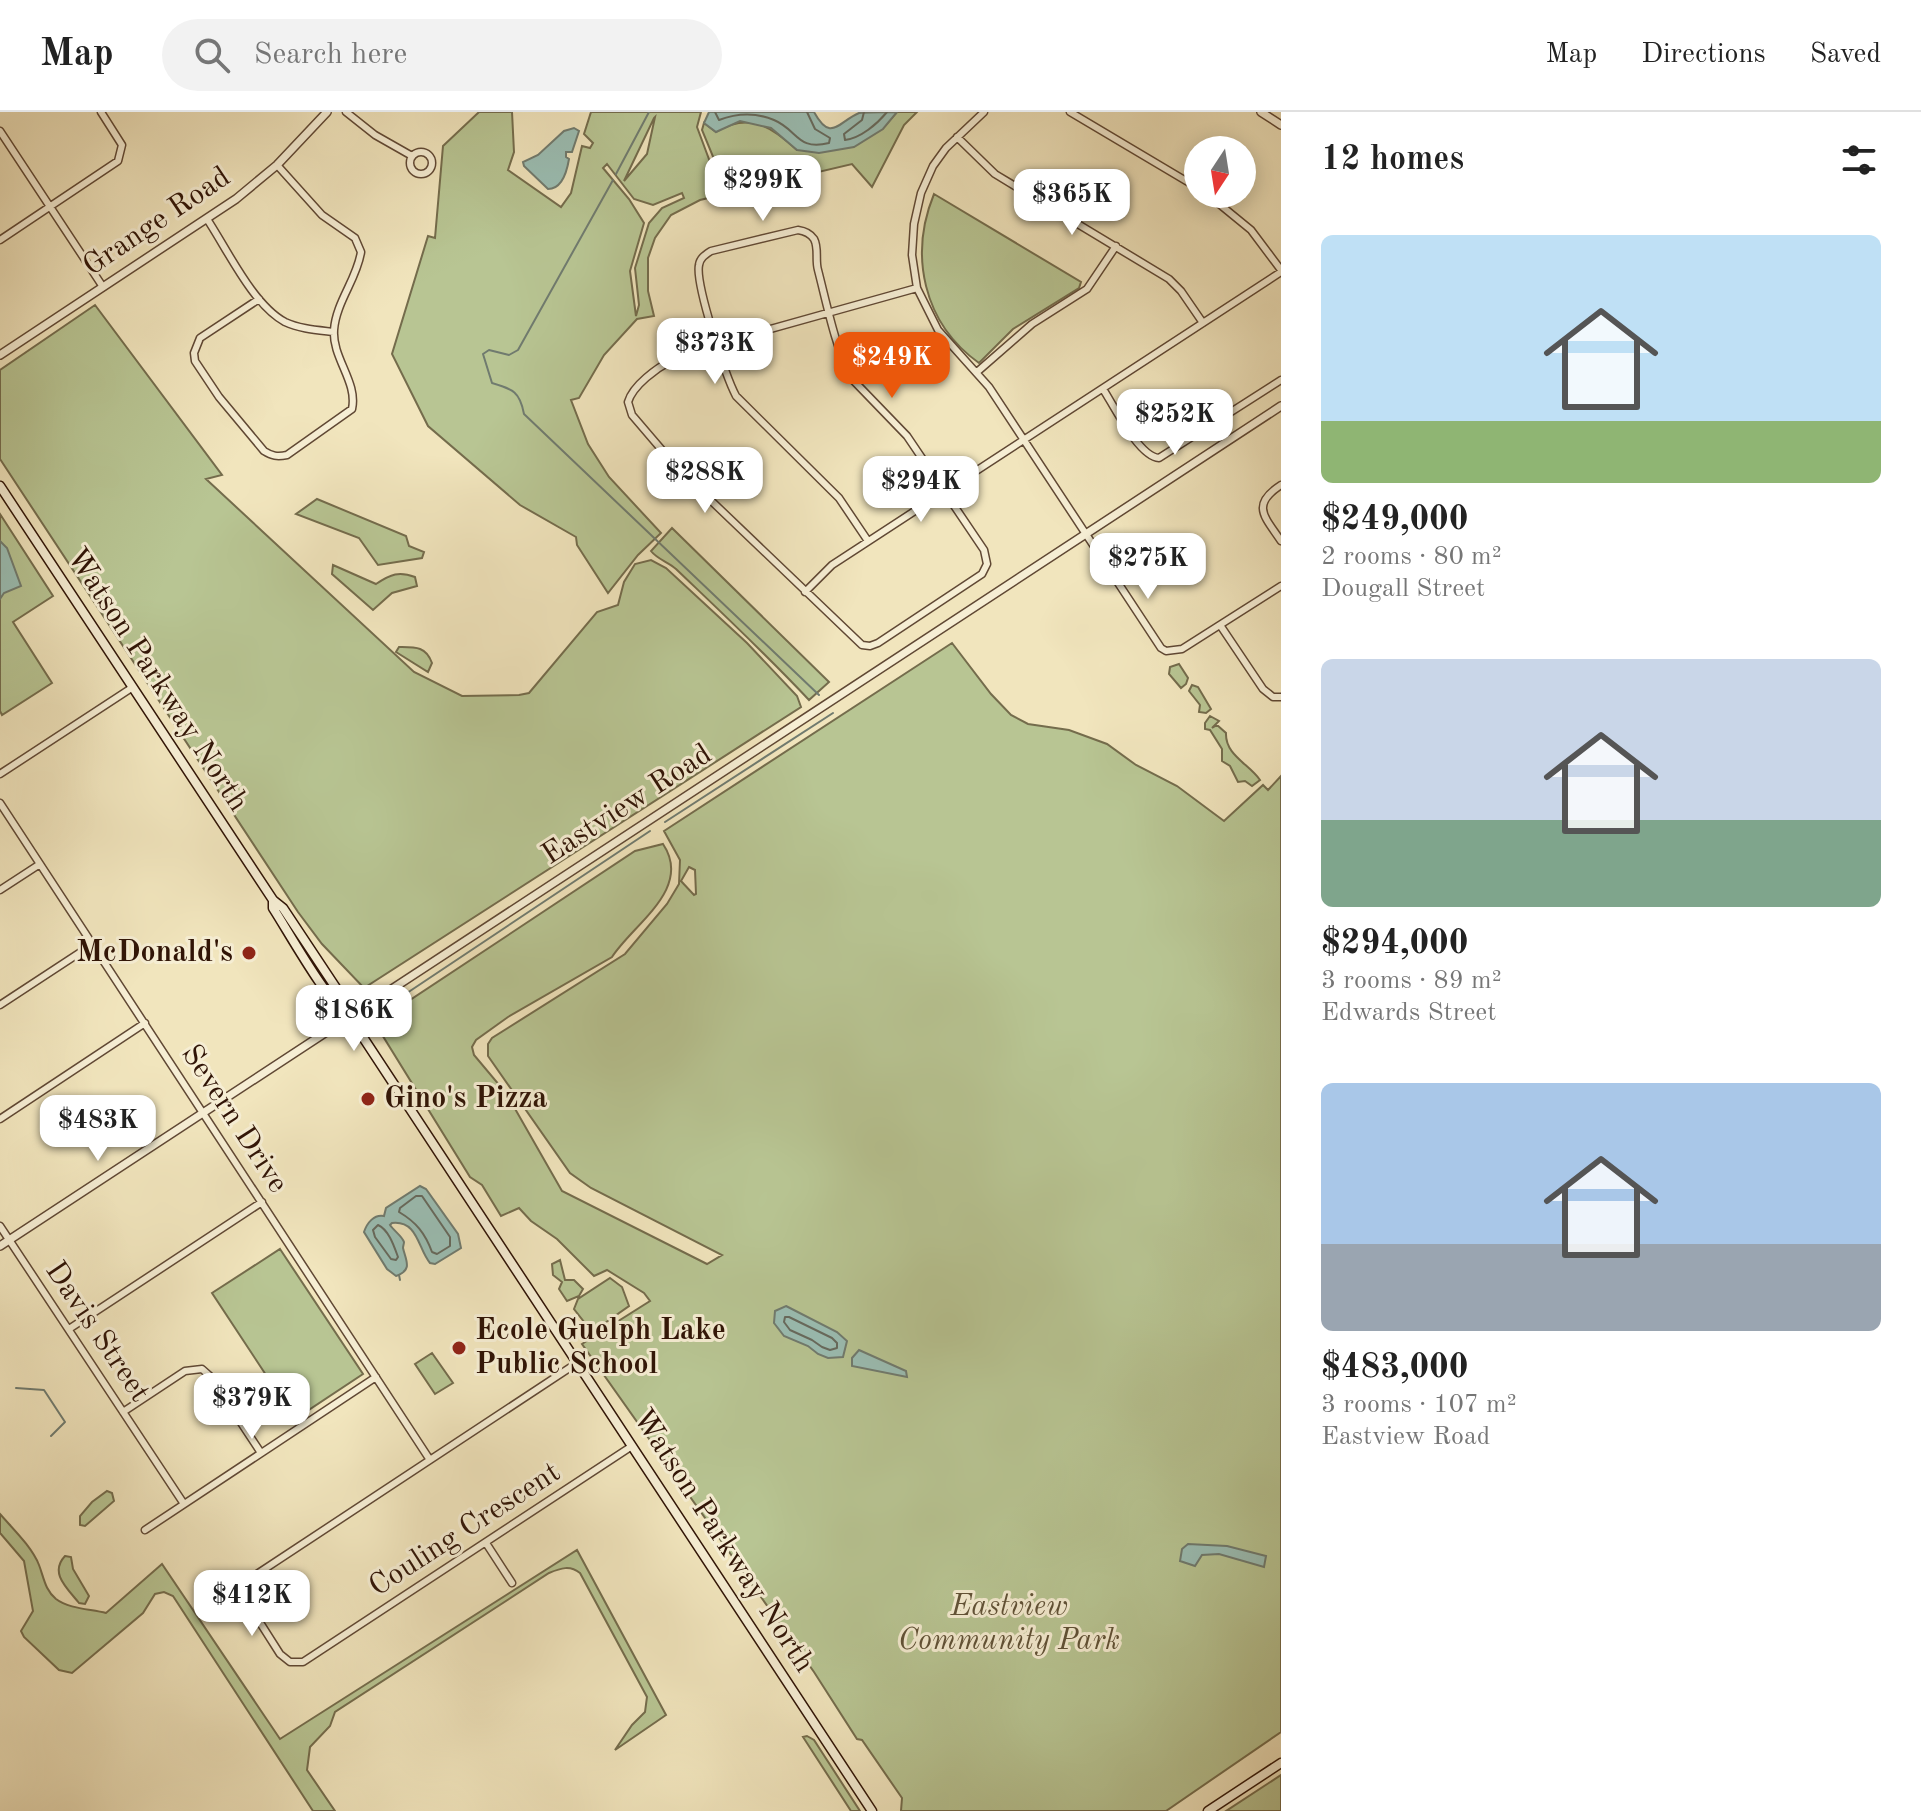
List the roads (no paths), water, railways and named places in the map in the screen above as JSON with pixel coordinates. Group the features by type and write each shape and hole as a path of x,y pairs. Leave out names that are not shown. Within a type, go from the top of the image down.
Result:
{"main road":[{"name":"Watson Parkway North","path":"0,486 273,900 283,908 348,1006 349,1016 872,1811"},
{"path":"1208,1811 1281,1763"}],"street":[{"path":"0,240 118,161 122,145 101,112"},
{"name":"Grange Road","path":"0,355 207,219 277,165 327,112"},
{"path":"346,112 375,135 412,156"},
{"path":"984,112 957,137 933,166 917,205 912,255 917,288 938,330 977,372 1025,440 1161,648 1166,651 1182,649 1281,586"},
{"path":"1070,112 1184,180"},
{"path":"1261,112 1281,125"},
{"path":"0,131 103,287"},
{"path":"957,137 995,174 1169,279 1203,323"},
{"path":"259,299 200,338 194,353 195,361 219,397 270,455 287,455 352,409 353,394 336,353 334,332 340,307 360,259 359,244 355,238 322,215 277,165"},
{"path":"805,592 832,565 1281,271 1251,230 1224,208"},
{"path":"207,219 259,299 284,321 312,330 334,332"},
{"path":"868,541 839,498 736,396 718,344 699,273 702,257 711,251 804,231 815,242 816,265 830,312 851,378 907,436 984,550 987,564 982,574 870,646 856,641 679,470 629,410 628,402 635,389 664,364 684,354 718,344 830,312 917,288"},
{"path":"977,372 1032,324 1087,289 1116,246"},
{"path":"1103,389 1142,449 1159,458 1281,380"},
{"name":"Eastview Road","path":"0,1246 1281,406"},
{"path":"1281,485 1266,496 1262,508 1281,541"},
{"path":"1220,625 1263,689 1273,697 1281,697"},
{"path":"0,774 133,687"},
{"name":"Severn Drive","path":"0,803 430,1460"},
{"path":"0,890 40,864"},
{"path":"0,1005 93,944"},
{"path":"0,1119 145,1023"},
{"path":"69,1329 262,1202"},
{"name":"Davis Street","path":"0,1226 184,1504"},
{"name":"Couling Crescent","path":"577,1363 248,1582 245,1599 280,1654 294,1663 308,1660 632,1446"},
{"path":"123,1412 185,1371 202,1369 211,1377 261,1453"},
{"path":"145,1530 376,1377"},
{"path":"486,1543 512,1583"}],"water":[{"path":"709,112 814,112 825,126 835,128 859,113 897,112 883,129 854,147 819,153 797,150 771,128 740,121 716,132 704,123"},
{"path":"574,128 579,131 572,152 566,152 569,159 565,174 557,186 548,189 523,162 538,155 564,131"},
{"path":"0,541 7,548 21,586 4,593 0,599"},
{"path":"420,1186 426,1189 458,1234 461,1248 435,1264 430,1263 412,1231 401,1223 392,1223 390,1225 404,1242 407,1265 405,1271 396,1276 387,1269 364,1232 371,1220 384,1216 386,1208"},
{"path":"786,1306 837,1332 847,1341 843,1357 828,1358 784,1336 774,1323 775,1311"},
{"path":"859,1350 906,1371 907,1377 852,1366 852,1358"},
{"path":"1188,1544 1227,1546 1266,1556 1264,1567 1219,1554 1202,1555 1195,1566 1180,1561 1182,1549"}],"waterway":[{"path":"616,174 649,112"},
{"path":"613,180 518,350 509,355 489,350 483,354 492,383 514,392 524,414 819,695"},
{"path":"665,822 833,713"},
{"path":"377,1013 650,831"},
{"path":"399,1275 400,1280"},
{"path":"16,1388 44,1390 65,1422 51,1436"}],"place":[{"name":"McDonald's","path":"249,953"},
{"name":"Gino's Pizza","path":"368,1099"},
{"name":"Ecole Guelph Lake Public School","path":"459,1348"}],"park label":[{"name":"Eastview Community Park","path":"1009,1624"}]}
